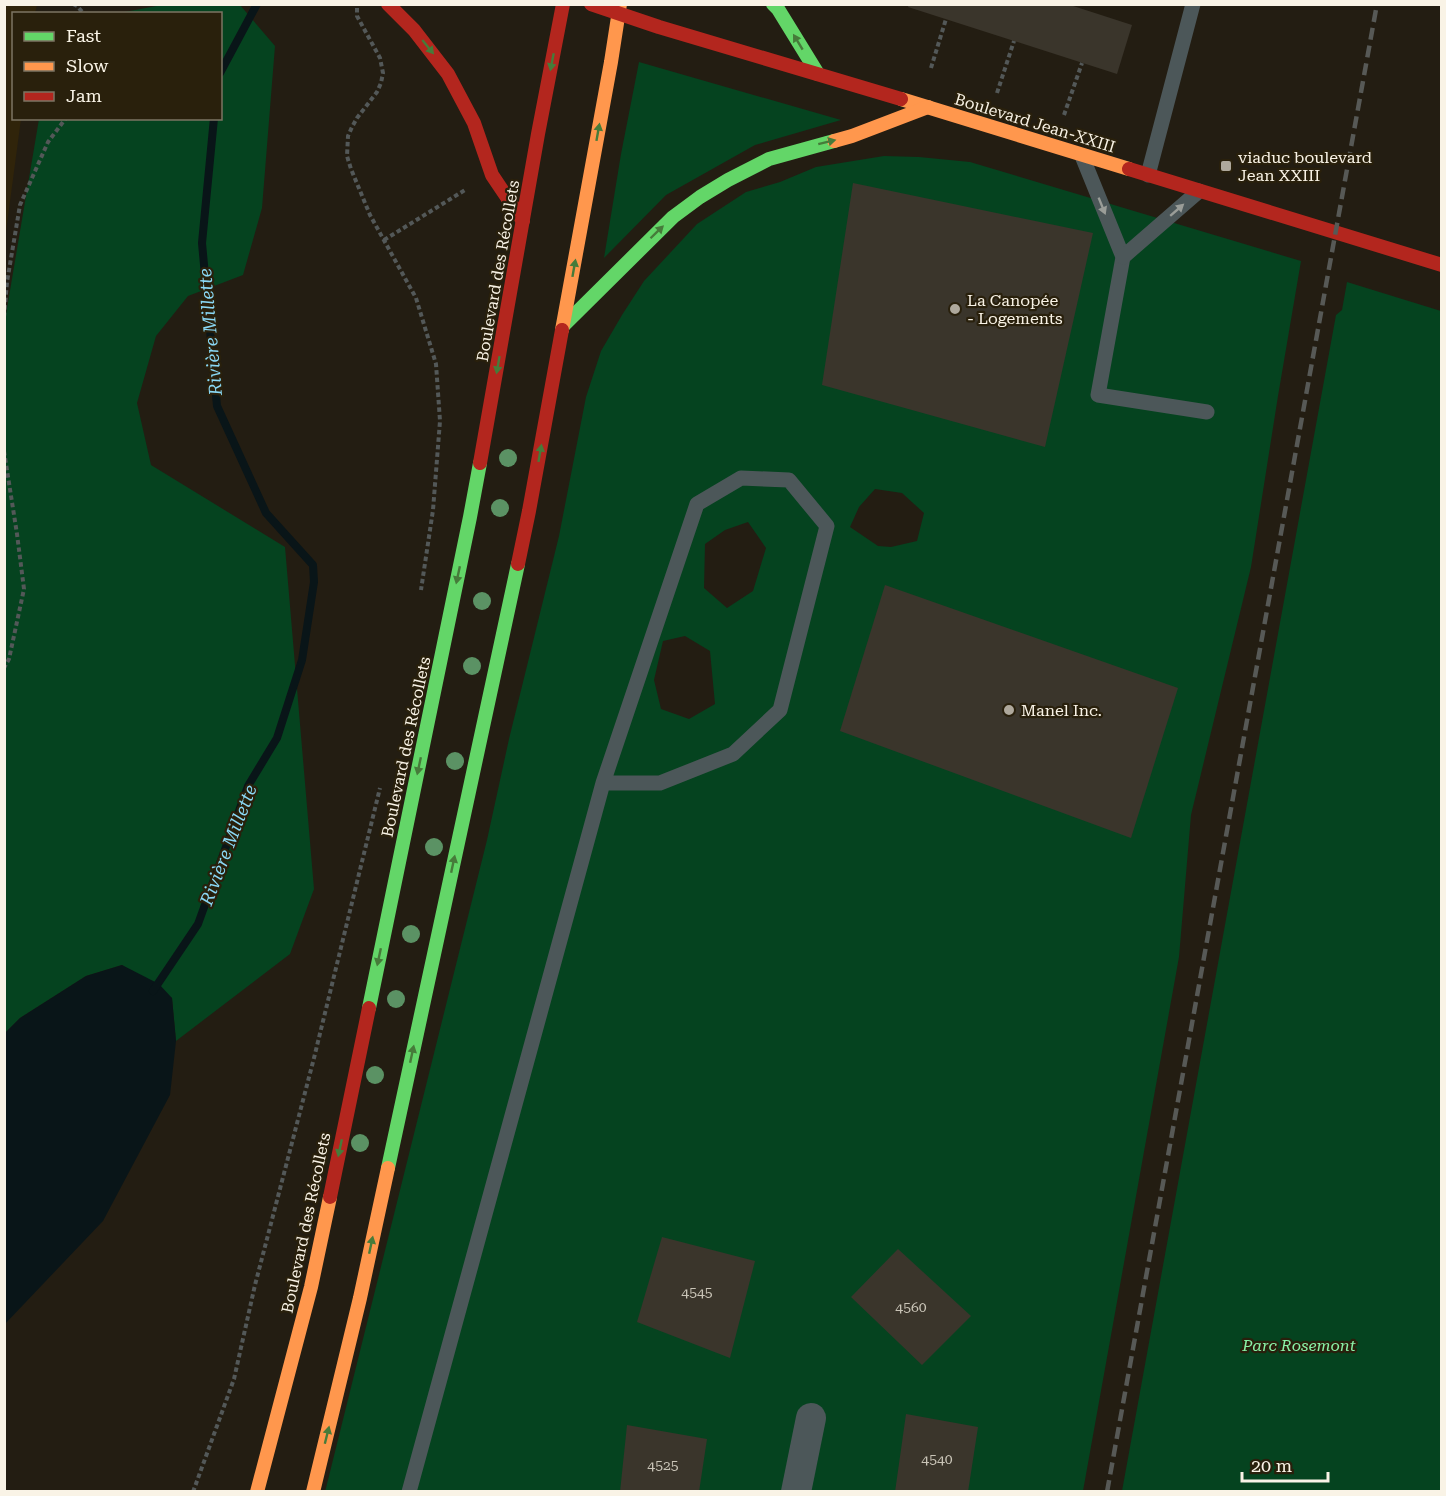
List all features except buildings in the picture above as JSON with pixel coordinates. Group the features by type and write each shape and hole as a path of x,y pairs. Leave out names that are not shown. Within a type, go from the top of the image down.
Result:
{"main road":[{"path":"388,4 432,51 448,75 474,125 492,175 523,221"},
{"name":"Boulevard des Récollets","path":"257,1491 311,1287 470,518 563,4"},
{"name":"Boulevard Jean-XXIII","path":"591,4 619,9 818,74 1442,265"},
{"path":"773,4 818,74"},
{"path":"313,1491 367,1264 529,511 619,9"},
{"path":"564,325 661,228 714,188 769,159 852,136 928,107"}],"street":[{"path":"796,1491 811,1418"}],"lane":[{"path":"1148,175 1193,4"},
{"path":"1082,155 1123,257 1098,395 1207,412"},
{"path":"1123,257 1199,191"},
{"path":"409,1491 603,783 697,504 741,478 789,480 827,526 780,710 733,754 660,783 603,783"}],"path":[{"path":"359,4 356,14 376,48 383,73 377,92 352,127 347,156 366,207 416,298 436,364 440,421 433,510 420,597"},
{"path":"931,68 946,19"},
{"path":"997,93 1014,41"},
{"path":"1064,115 1082,63"},
{"path":"4,317 7,282 21,205 48,142 64,120"},
{"path":"384,240 470,186"},
{"path":"4,451 24,589 9,658 4,668"},
{"path":"193,1491 234,1380 255,1285 314,1058 380,787"}],"shaded area":[{"path":"5,4 37,5 35,12 12,12 12,120 21,120 5,239"},
{"path":"122,965 159,984 172,998 176,1041 170,1095 103,1221 5,1324 5,1033 20,1018 86,976"}],"green space":[{"path":"162,5 240,5 275,46 262,208 243,275 188,296 156,336 137,403 151,465 285,547 314,889 290,954 176,1041 172,998 122,965 86,976 20,1018 5,1033 4,326 39,120 222,120 222,12 124,12"},
{"path":"639,62 841,120 755,145 666,195 604,258"},
{"path":"884,156 970,162 1301,261 1251,567 1191,815 1179,957 1083,1491 325,1492 487,840 509,739 559,536 586,397 601,351 644,281 697,224 746,192 780,182 816,167","holes":["875,489 902,493 924,513 917,541 891,547 878,546 850,527 859,507","748,522 766,548 753,591 727,608 704,588 705,544 725,530","685,636 710,651 715,704 689,719 661,709 654,680 663,641"]},
{"name":"Parc Rosemont","path":"1347,282 1441,311 1441,1491 1122,1491 1336,315 1342,310"}],"waterway":[{"name":"Rivière Millette","path":"222,69 257,4"},
{"name":"Rivière Millette","path":"153,991 198,924 248,786 277,738 302,660 314,582 313,565 266,513 217,406 202,243 214,120"}],"railway":[{"path":"1107,1492 1377,4"}],"traffic: fast":[{"path":"773,4 818,74"},
{"path":"564,325 673,217 700,197 769,159 834,141"},
{"path":"369,1008 480,463"},
{"path":"388,1168 518,564"}],"traffic: slow":[{"path":"562,330 620,4"},
{"path":"901,99 1129,169"},
{"path":"834,141 928,107"},
{"path":"313,1492 360,1298 388,1168"},
{"path":"257,1492 311,1287 330,1197"}],"traffic: jam":[{"path":"388,4 414,30 448,74 474,123 492,175 523,221"},
{"path":"480,463 563,4"},
{"path":"591,4 659,27 901,99"},
{"path":"1129,169 1442,265"},
{"path":"518,564 562,330"},
{"path":"330,1197 369,1008"}],"place":[{"name":"viaduc boulevard Jean XXIII","path":"1226,166"},
{"name":"La Canopée - Logements","path":"955,309"},
{"name":"Manel Inc.","path":"1009,710"}]}
